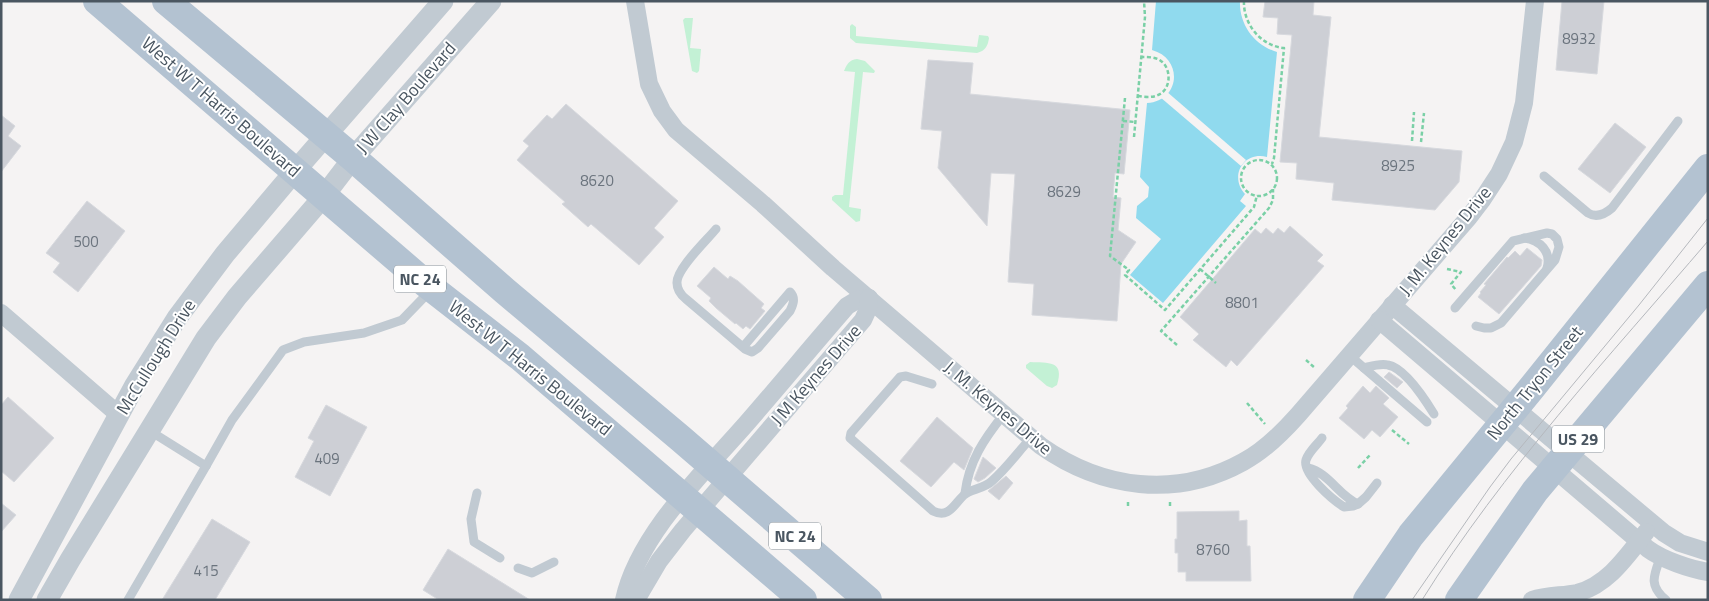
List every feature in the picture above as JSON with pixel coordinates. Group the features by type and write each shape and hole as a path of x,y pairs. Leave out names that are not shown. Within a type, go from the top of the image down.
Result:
{"main road":[{"name":"West W T Harris Boulevard","path":"97,1 432,289 520,357 803,600"},
{"name":"NC 24","path":"166,1 353,158 497,285 868,600"},
{"name":"North Tryon Street","path":"1367,600 1412,536 1708,168"},
{"name":"US 29","path":"1459,600 1535,491 1708,286"}],"street":[{"name":"J W Clay Boulevard","path":"325,135 443,1"},
{"name":"J W Clay Boulevard","path":"324,196 353,158 491,1"},
{"name":"J. M. Keynes Drive","path":"635,1 650,84 656,101 671,124 1031,438 1062,460 1083,471 1124,483 1154,485 1201,479 1220,473 1244,462 1268,445 1293,421 1477,206 1505,162 1516,135 1524,103 1535,1"},
{"name":"McCullough Drive","path":"19,600 135,385 177,318 225,254 325,135"},
{"name":"McCullough Drive","path":"48,600 70,560 206,338 237,297 324,196"},
{"name":"J M Keynes Drive","path":"692,503 863,320 868,309 869,298"},
{"name":"J. M. Keynes Drive","path":"1392,305 1509,416 1560,460"},
{"path":"1,314 119,415"},
{"name":"J. M. Keynes Drive","path":"1379,320 1509,416"},
{"path":"1560,460 1680,543 1708,552"},
{"path":"1560,460 1639,541 1661,556 1708,572"},
{"path":"624,600 627,587 646,546 692,503"},
{"path":"636,600 692,503"},
{"path":"1532,600 1578,593 1597,585 1610,574 1653,524"}],"lane":[{"path":"1544,176 1588,213 1593,215 1604,214 1612,208 1678,120"},
{"path":"716,229 681,270 677,285 683,296 743,348 750,352 756,350 777,327 793,305 794,296 790,292"},
{"path":"1455,308 1510,244 1522,238 1547,233 1552,234 1559,244 1559,252 1547,269 1501,323 1491,328 1476,326"},
{"path":"1522,238 1533,240 1544,248 1549,259 1547,269"},
{"path":"128,600 232,420 284,350 304,342 364,333 402,320 432,289"},
{"path":"1349,355 1427,422"},
{"path":"1364,368 1384,364 1392,366 1414,385 1434,414"},
{"path":"932,384 906,376 900,377 851,433 850,438 936,513 944,514 950,512 965,493 974,458 1004,414"},
{"path":"150,430 206,466"},
{"path":"965,493 979,489 991,482 1031,438"},
{"path":"1322,438 1307,458 1306,464 1312,478 1341,505 1346,507 1358,504 1377,483"},
{"path":"477,493 471,519 474,542 500,558"},
{"path":"1661,556 1654,576 1654,584 1656,590 1666,600"},
{"path":"518,568 532,573 554,562"}],"path":[{"path":"1134,137 1146,17 1144,1"},
{"path":"1244,1 1244,14 1254,31 1270,45 1284,48 1272,164"},
{"path":"1138,96 1159,95 1166,87 1169,78 1167,69 1162,62 1142,57"},
{"path":"1125,98 1110,256 1129,270 1125,275 1165,310 1254,207 1257,195"},
{"path":"1412,141 1414,112"},
{"path":"1422,142 1424,113"},
{"path":"1123,121 1136,122"},
{"path":"1259,160 1272,164 1276,170 1277,177 1273,189 1264,195 1249,192 1242,183 1244,165 1259,160"},
{"path":"1177,345 1161,331 1269,208 1274,200 1273,189"},
{"path":"1200,269 1216,283"},
{"path":"1447,269 1461,272 1451,284 1465,296"},
{"path":"1306,360 1315,368"},
{"path":"1247,403 1265,424"},
{"path":"1392,430 1409,444"},
{"path":"1358,468 1370,454"},
{"path":"1128,501 1128,506"},
{"path":"1170,502 1170,507"}],"green space":[{"path":"685,18 693,18 690,48 701,49 699,71 697,73 692,71 683,20"},
{"path":"852,24 856,27 856,36 977,47 979,35 988,36 989,38 986,48 977,53 856,43 850,38 850,26"},
{"path":"852,60 865,61 875,71 874,73 863,72 849,207 861,209 860,221 856,222 832,200 832,197 843,195 855,72 844,71"},
{"path":"1030,362 1049,363 1057,367 1059,377 1057,385 1052,388 1047,386 1026,368 1026,365"}],"water":[{"path":"1156,1 1240,1 1242,18 1255,39 1277,52 1267,157 1251,158 1241,167 1239,173 1240,187 1245,194 1240,201 1246,206 1163,303 1130,275 1161,239 1136,218 1137,206 1148,197 1149,187 1140,177 1147,103 1158,101 1166,95 1172,88 1174,79 1173,70 1169,62 1162,55 1152,50"}],"pier":[{"path":"1166,91 1246,160 1241,166 1160,97"}],"building":[{"path":"1265,1 1314,1 1313,15 1331,17 1319,137 1462,151 1459,182 1435,210 1332,200 1334,183 1296,179 1297,163 1280,162 1292,35 1277,34 1278,18 1263,17"},
{"path":"1562,1 1604,1 1597,74 1556,70"},
{"path":"928,60 973,63 970,94 1130,110 1124,174 1115,173 1113,197 1121,198 1118,230 1136,242 1121,264 1117,321 1032,315 1034,284 1008,282 1015,174 991,173 987,226 938,168 942,131 921,129"},
{"path":"566,104 678,201 654,228 664,237 639,265 591,224 588,227 562,204 565,202 517,160 529,146 523,141 547,115 552,119"},
{"path":"1,115 15,126 8,136 21,146 1,172"},
{"path":"1615,123 1646,147 1610,193 1578,169"},
{"path":"87,201 125,231 78,292 53,272 60,263 46,253"},
{"path":"1290,226 1323,255 1317,261 1324,266 1237,366 1231,360 1226,367 1193,340 1199,334 1180,317 1255,229 1261,234 1266,228 1273,234 1278,228 1284,233"},
{"path":"1527,248 1542,260 1541,266 1499,314 1478,297 1480,292 1486,285 1484,284 1507,257 1515,251 1520,256"},
{"path":"714,267 728,279 730,276 738,281 764,304 761,308 765,311 750,329 746,326 743,329 735,324 709,301 711,298 697,286"},
{"path":"1389,372 1403,382 1397,388 1384,377"},
{"path":"1363,386 1370,393 1376,386 1389,398 1383,404 1398,417 1380,437 1372,430 1364,439 1339,418 1348,408 1346,406"},
{"path":"8,397 54,438 14,482 1,471 1,405"},
{"path":"326,405 367,427 330,496 295,477 314,441 308,438"},
{"path":"937,417 973,448 964,470 954,462 931,487 900,461"},
{"path":"983,457 996,468 978,482 974,479"},
{"path":"1006,476 1013,483 999,500 988,491"},
{"path":"1,503 16,515 1,532"},
{"path":"1239,511 1239,521 1247,520 1247,546 1250,546 1251,581 1186,581 1186,572 1178,572 1178,553 1175,553 1177,512"},
{"path":"212,519 250,542 215,600 162,600"},
{"path":"448,549 530,600 439,600 423,590"}],"tram line":[{"path":"1412,600 1511,459 1639,305 1708,218"},
{"path":"1422,600 1453,552 1522,460 1595,371 1708,241"}]}
